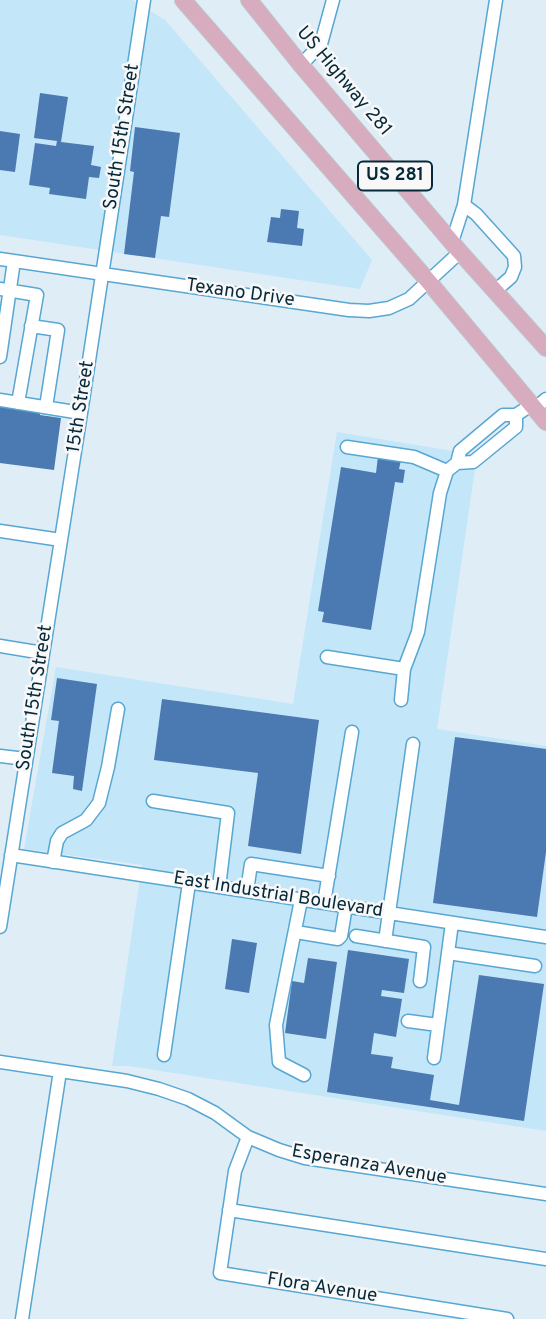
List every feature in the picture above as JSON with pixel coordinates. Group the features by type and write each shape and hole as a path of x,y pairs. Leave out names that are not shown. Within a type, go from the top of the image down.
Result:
{"main road":[{"name":"US 281","path":"172,0 212,32 325,165 537,404 546,422"},
{"path":"183,0 212,32"},
{"name":"US Highway 281","path":"249,0 456,247 546,348"}],"street":[{"name":"South 15th Street","path":"103,274 144,0"},
{"path":"301,65 321,44 333,0"},
{"path":"456,247 496,0"},
{"path":"464,205 477,214 514,256 515,267 511,276 495,291"},
{"name":"Texano Drive","path":"0,259 369,311 389,308 409,299 429,282 456,247"},
{"path":"0,357 5,290 14,261"},
{"name":"15th Street","path":"61,540 103,274"},
{"path":"5,290 37,295 18,403"},
{"path":"31,326 58,330 46,407"},
{"path":"0,400 81,413"},
{"path":"401,700 404,669 418,632 440,493 460,451 503,415 516,415 537,404"},
{"path":"347,447 414,457 452,467"},
{"path":"0,531 61,540"},
{"name":"South 15th Street","path":"11,855 61,540"},
{"path":"0,646 43,653"},
{"path":"327,657 404,669"},
{"path":"53,862 59,836 86,820 99,803 118,709"},
{"path":"324,903 352,732"},
{"path":"384,940 413,744"},
{"path":"0,756 26,760"},
{"path":"153,801 228,813 219,887"},
{"path":"0,927 11,855"},
{"name":"East Industrial Boulevard","path":"11,855 546,937"},
{"path":"247,891 251,864 329,876"},
{"path":"164,1055 189,883"},
{"path":"302,900 276,1025 279,1062 304,1075"},
{"path":"296,932 338,939 341,936 346,906"},
{"path":"434,1058 452,923"},
{"path":"356,936 424,947 420,981"},
{"path":"448,953 535,967"},
{"path":"408,1021 438,1025"},
{"name":"Esperanza Avenue","path":"0,1062 127,1081 159,1089 188,1099 215,1113 248,1137 304,1158 546,1194"},
{"path":"22,1319 60,1071"},
{"path":"248,1137 235,1171 229,1210 546,1259"},
{"name":"Flora Avenue","path":"229,1210 220,1273 507,1319"}],"shaded area":[{"path":"0,0 132,0 165,20 372,260 360,289 0,235"},
{"path":"337,432 477,455 437,729 546,746 546,1131 129,1066 112,1066 142,865 24,849 56,667 293,704"}],"building":[{"path":"40,93 68,97 61,142 94,146 91,165 101,167 99,178 89,177 86,199 49,194 50,188 29,185 35,143 56,146 57,141 34,138"},
{"path":"135,127 180,133 169,217 161,216 155,258 124,254 134,172 130,171"},
{"path":"0,131 20,134 15,172 0,170"},
{"path":"281,209 299,211 297,228 304,229 302,246 267,242 271,217 280,218"},
{"path":"1,405 40,411 40,415 61,418 54,470 0,463"},
{"path":"378,456 401,460 399,469 405,470 403,483 395,482 371,630 322,622 324,612 318,611 341,467 376,473"},
{"path":"57,678 97,684 82,791 73,789 74,776 52,773 59,721 51,720"},
{"path":"162,699 319,720 301,854 248,846 258,773 154,760"},
{"path":"455,737 546,749 546,852 537,917 433,903"},
{"path":"232,939 257,943 249,993 225,989"},
{"path":"348,950 409,959 404,993 382,990 381,996 402,999 396,1037 374,1033 371,1054 393,1057 391,1068 434,1075 430,1100 459,1105 479,975 544,984 524,1121 327,1092"},
{"path":"308,958 337,962 326,1039 285,1033 292,981 304,983"}]}
